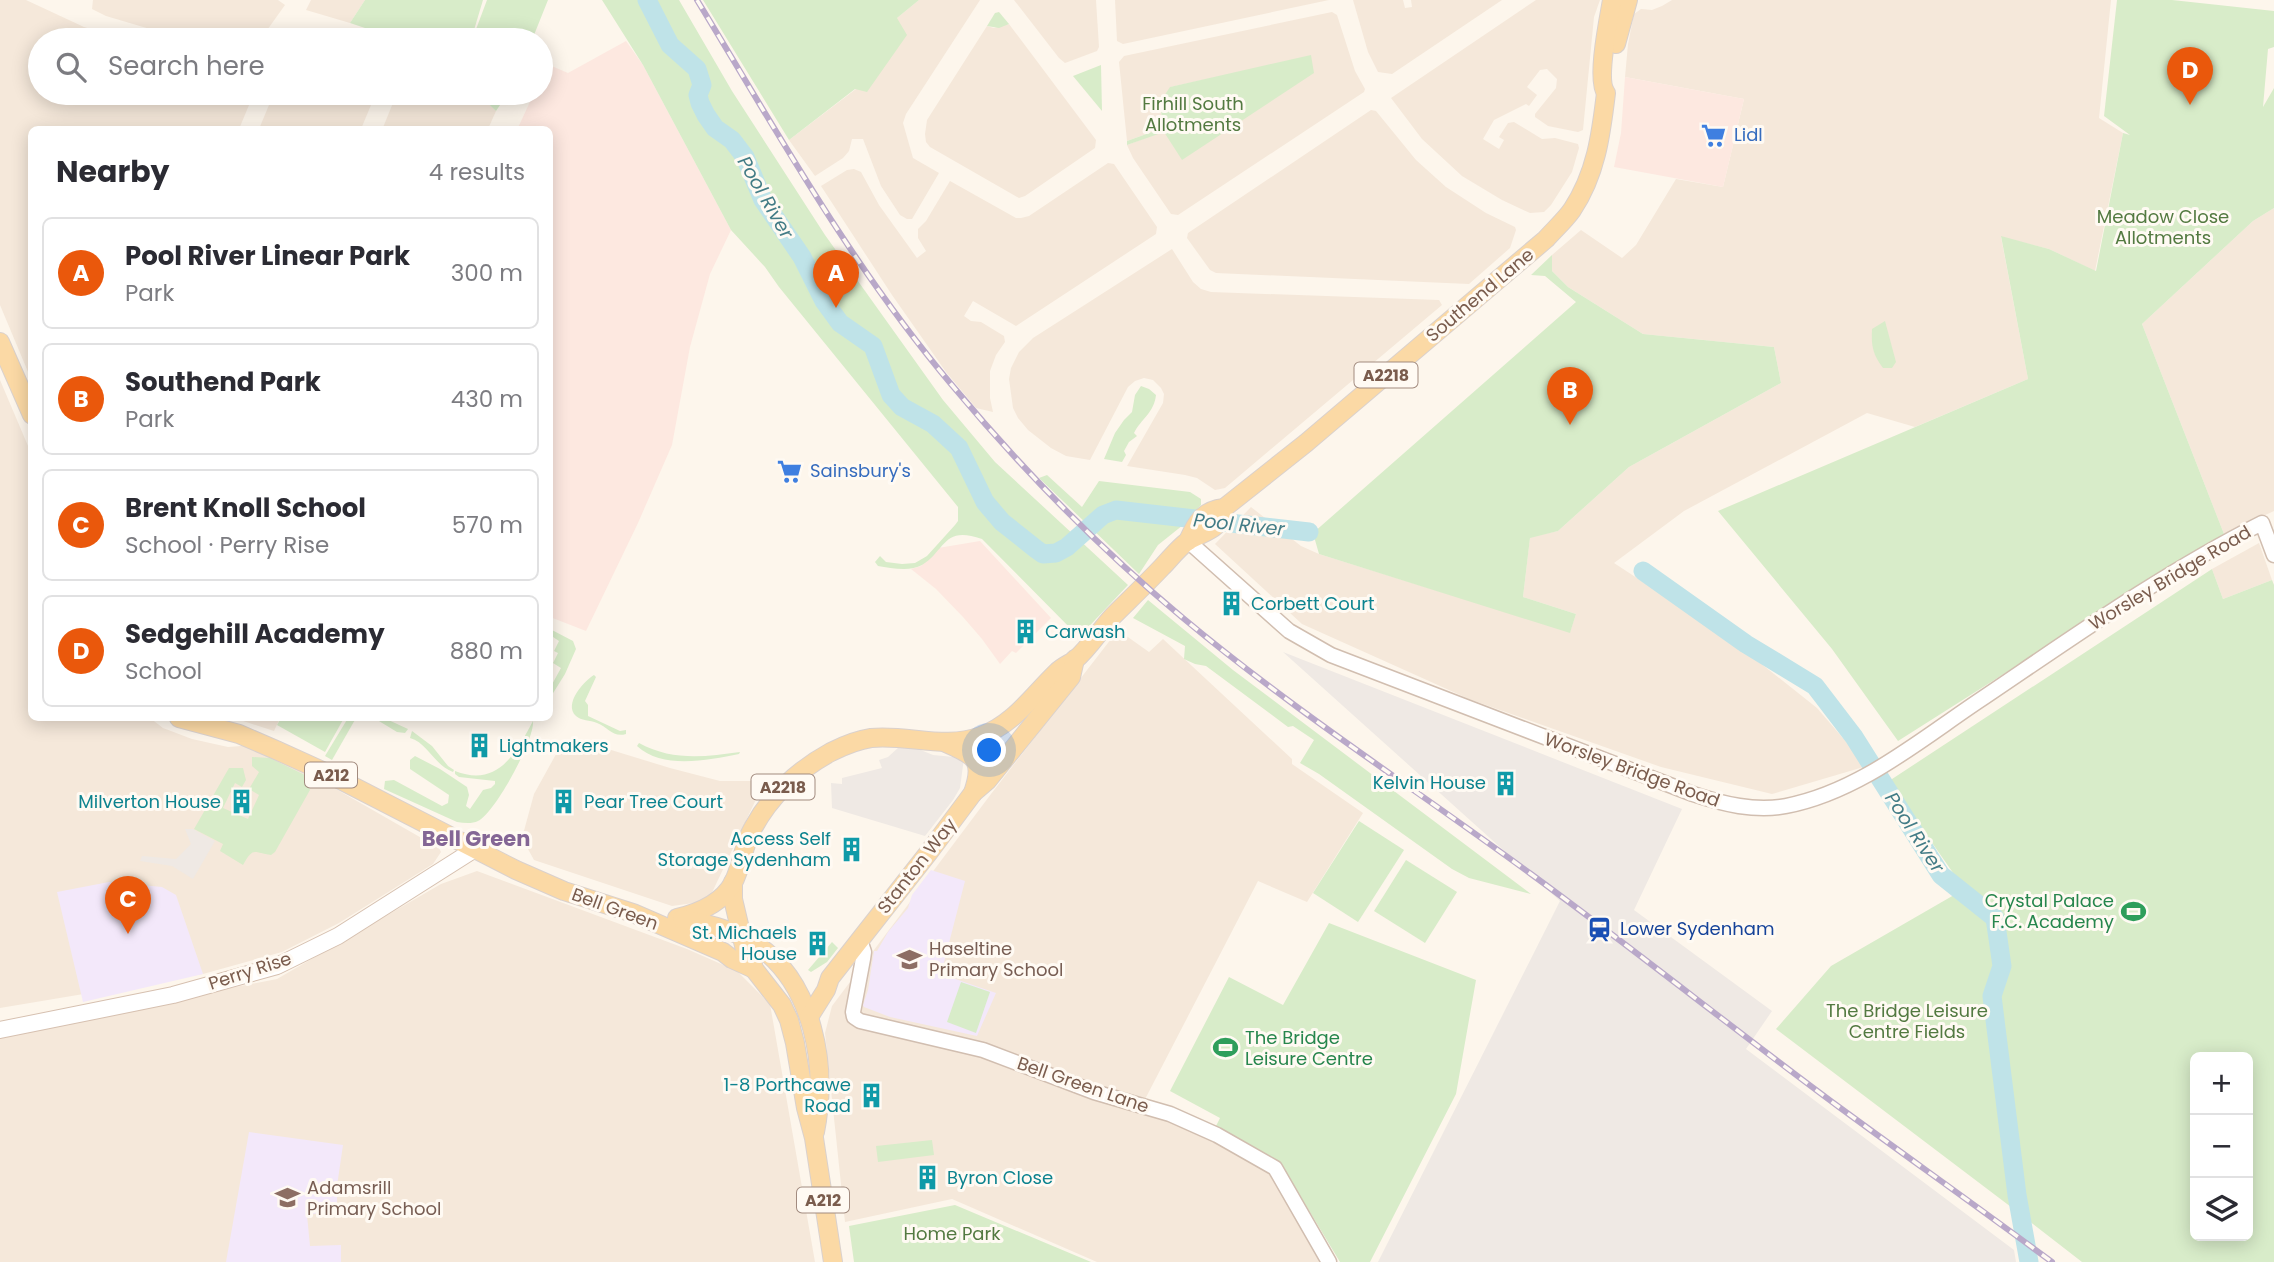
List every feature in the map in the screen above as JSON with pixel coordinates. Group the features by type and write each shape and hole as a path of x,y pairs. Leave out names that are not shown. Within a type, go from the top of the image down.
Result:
{"main road":[{"name":"Southend Lane","path":"1606,93 1602,88 1612,0"},
{"name":"Southend Lane","path":"677,918 699,913 725,893 733,882 751,832 762,812 788,782 816,761 869,738 946,743 969,740 995,730 1026,706 1188,541 1196,524 1219,509 1334,418 1554,230 1571,211 1590,177 1600,141 1606,93 1611,89 1616,38 1628,0"},
{"path":"0,342 28,406"},
{"name":"Southend Lane","path":"1188,541 1206,534 1223,518 1219,509"},
{"name":"Southend Lane","path":"1008,756 1071,677 1075,659"},
{"name":"A212","path":"190,721 239,734 276,750 475,849"},
{"name":"Southend Lane","path":"946,743 971,754 978,764 979,774 973,793"},
{"name":"Stanton Way","path":"809,1017 826,990 830,978 973,793 1008,756"},
{"name":"Bell Green","path":"475,849 564,891 633,913 723,952 754,969"},
{"name":"Perry Rise","path":"0,1030 173,995 277,966 338,936 475,849"},
{"name":"Southend Lane","path":"733,882 733,900 740,935 754,969"},
{"name":"A212","path":"633,913 677,918 740,935 759,946 778,963 809,1017 818,1056 821,1104 814,1138"},
{"name":"A212","path":"754,969 779,1000 789,1020 814,1138 833,1262"},
{"name":"Stanton Way","path":"779,1000 830,978"}],"street":[{"name":"Worsley Bridge Road","path":"1188,541 1289,631 1331,655 1693,794 1738,806 1779,807 1818,797 1876,769 2157,582 2262,523 2274,555"},
{"name":"Bell Green Lane","path":"860,940 864,952 854,1017 860,1021 983,1050 1094,1092 1170,1114 1217,1135 1275,1168 1329,1262"}],"shaded area":[{"path":"0,0 26,0 87,28 28,28 28,105 249,105 240,126 28,126 28,372 0,305"},
{"path":"93,0 278,0 285,5 269,28 146,28 92,9"},
{"path":"311,0 365,0 350,23 306,10"},
{"path":"919,0 980,0 906,114 903,123 913,158 939,173 912,219 907,219 900,215 881,186 863,139 852,139 849,151 843,158 815,176 789,140 856,89 897,18"},
{"path":"1014,0 1096,0 1097,51 1065,63"},
{"path":"1115,0 1329,0 1123,44 1117,41"},
{"path":"1353,0 1403,0 1405,8 1412,7 1411,0 1502,0 1392,74 1378,72 1368,52"},
{"path":"1536,0 1600,0 1594,17 1583,130 1578,132 1548,126 1535,117 1556,88 1557,79 1547,69 1540,70 1527,87 1537,95 1529,106 1526,104 1494,120 1483,139 1499,149 1504,140 1499,137 1508,123 1514,122 1542,139 1555,138 1578,144 1572,172 1551,205 1544,212 1530,213 1462,176 1422,139 1391,98"},
{"path":"1672,0 2111,0 2099,118 2123,133 2095,271 2049,249 2001,237 2028,379 1915,427 1867,413 1684,511 1614,563 1730,639 1817,708 1867,766 1772,794 1661,767 1469,699 1302,624 1215,544 1251,507 1301,546 1319,554 1570,632 1576,614 1523,597 1530,537 1558,531 1629,467 1781,383 1774,347 1643,334 1568,287 1552,271 1552,255 1581,230 1622,258 1636,245 1676,179 1723,187 1744,99 1625,77 1634,14 1641,9 1652,10"},
{"path":"1332,12 1337,15 1364,92 1178,215 1171,214 1127,145 1164,131 1182,159 1311,56 1171,87 1160,102 1163,128 1127,141 1119,62 1124,56"},
{"path":"1009,24 1096,140 1095,148 1019,198 930,147 925,134 927,120 987,26 994,28"},
{"path":"626,41 643,65 731,230 710,274 690,347 672,445 586,631 553,618 553,126 519,126 528,105 553,105 553,67 568,73"},
{"path":"1625,77 1744,99 1723,187 1614,167 1621,133"},
{"path":"269,105 371,105 362,126 260,126"},
{"path":"392,105 490,105 496,111 489,126 384,126"},
{"path":"1371,110 1376,111 1416,160 1446,187 1486,213 1515,227 1510,248 1469,284 1216,273 1210,270 1187,238 1188,233"},
{"path":"1108,163 1114,164 1157,227 1156,234 1016,326 973,301 964,316 971,321 981,322 1004,336 1005,342 990,371 993,412 976,408 946,372 821,186 847,170 861,172 879,205 917,258 926,251 918,238 918,229 926,221 950,181 1016,218 1021,218 1029,216"},
{"path":"2274,208 2274,511 2224,534 2142,324 2253,221"},
{"path":"1172,249 1193,282 1201,289 1211,292 1439,300 1442,305 1225,488 1215,490 1197,478 1127,466 1163,403 1164,394 1153,380 1144,378 1128,387 1090,460 1066,456 1051,448 1028,430 1013,408 1009,379 1019,352 1033,338"},
{"path":"0,380 28,446 28,721 154,721 163,728 192,739 228,747 254,745 287,761 439,848 441,852 433,864 339,923 282,952 203,974 0,1008"},
{"path":"980,541 1051,618 1016,653 1012,651 1000,664 963,617 936,589 911,569 921,566 938,548"},
{"path":"2259,543 2272,580 2223,599 2212,569"},
{"path":"1118,630 1149,652 1163,639 1292,759 1292,764 1363,813 1307,902 1258,881 1141,1107 1224,1142 1273,1176 1324,1262 1097,1262 952,1199 845,1222 825,1033 832,1006"},
{"path":"1283,652 1682,809 1634,910 1772,1011 1746,1049 2014,1250 2016,1262 1378,1262 1560,901"},
{"path":"243,721 279,721 274,731"},
{"path":"572,738 720,781 754,781 760,791 708,901 672,906 534,860 522,838 534,794 560,747"},
{"path":"898,748 964,758 960,788 925,836 832,808 831,783 842,784 842,778 882,768 879,760 888,757"},
{"path":"185,829 193,829 215,841 193,879 172,866 140,861 142,856 176,859 191,844"},
{"name":"Haseltine Primary School","path":"931,870 965,881 941,974 996,993 977,1036 890,1017 863,1005 874,951 877,951 888,932 908,908 912,895"},
{"path":"477,871 687,949 737,971 770,1004 815,1262 0,1262 0,1033 277,979 441,884"},
{"path":"109,882 162,887 176,895 203,974 83,1002 57,892"},
{"name":"Adamsrill Primary School","path":"249,1132 343,1145 337,1186 337,1210 307,1215 310,1246 341,1245 341,1262 226,1262"}],"green space":[{"path":"365,0 483,0 475,28 365,28 350,23"},
{"path":"487,0 548,0 537,28 476,28"},
{"path":"602,0 679,0 732,91 825,235 943,400 995,462 1128,585 1079,637 982,539 969,535 952,537 930,559 912,568 878,566 875,562 880,556 886,562 915,563 927,556 958,521 958,507 765,267 731,230 643,65"},
{"path":"703,0 919,0 897,18 907,35 867,92 855,89 789,140"},
{"name":"Meadow Close Allotments","path":"2117,0 2172,0 2274,11 2274,47 2268,49 2263,107 2274,88 2274,208 2253,221 2142,324 2224,534 1898,741 1832,649 1718,511 2028,379 2001,236 2049,249 2096,271 2123,133 2130,135 2104,116"},
{"path":"999,12 1009,24 999,28 987,26 995,13"},
{"name":"Firhill South Allotments","path":"1311,55 1314,73 1182,160 1164,132 1127,145 1127,141 1163,128 1160,102 1170,87"},
{"path":"1101,65 1102,111 1073,76"},
{"path":"490,105 500,105 496,111"},
{"path":"1552,255 1552,271 1568,287 1643,334 1774,347 1781,383 1629,467 1558,531 1530,538 1523,597 1576,614 1570,633 1319,554 1313,533 1576,302 1545,276 1531,275"},
{"path":"1885,321 1896,362 1892,368 1883,368 1872,345 1872,329"},
{"path":"1141,386 1156,395 1153,407 1134,433 1137,436 1129,442 1122,462 1104,459 1115,433 1132,412 1135,395"},
{"path":"1047,475 1082,507 1099,481 1190,492 1201,499 1201,505 1183,525 1158,545 1139,574 1039,478"},
{"name":"Crystal Palace F.C. Academy","path":"2212,569 2223,599 2272,580 2274,1262 2082,1262 2029,1221 1992,1004 1994,988 2007,954 2003,924 1979,894 1958,880 1889,781"},
{"path":"1148,600 1233,670 1531,894 1469,878 1452,869 1300,763 1314,740 1293,726 1288,727 1206,666 1184,659 1185,646 1133,618"},
{"path":"553,631 573,641 576,649 553,693 553,683 561,668 553,663 558,653 554,651 559,641 553,637"},
{"path":"594,675 596,677 585,701 588,705 588,716 620,731 626,730 626,734 614,733 597,723 578,718 573,711 576,693"},
{"path":"279,721 342,721 325,752 277,725"},
{"path":"346,721 354,721 332,760 325,756"},
{"path":"379,721 391,721 408,729 405,733 397,732"},
{"path":"533,721 528,743 513,775 494,805 478,821 457,822 384,789 385,781 394,780 442,806 448,803 449,795 410,769 410,760 415,756 467,787 469,795 466,806 470,809 483,790 491,788 495,781 459,777 455,771 483,775 494,771 504,764 520,745"},
{"path":"412,731 432,746 453,772 446,769 422,744 410,738"},
{"path":"639,743 676,755 701,756 740,752 700,760 673,761 648,753 637,746"},
{"path":"252,757 270,758 305,775 310,790 275,852 271,855 252,853 243,865 220,851 223,844 194,829 229,768 243,768 246,780 242,787 235,783 223,808 248,819 259,795 249,789 259,772 252,766"},
{"path":"1359,821 1404,850 1358,922 1313,893"},
{"path":"1406,860 1457,892 1425,943 1374,911"},
{"name":"The Bridge Leisure Centre Fields","path":"1954,895 1989,920 1998,964 1987,993 2015,1210 1776,1029 1831,966"},
{"path":"1329,923 1476,980 1456,1094 1370,1262 1340,1262 1281,1164 1215,1128 1220,1118 1170,1091 1229,977 1283,1005"},
{"path":"832,942 838,948 827,962 811,972 808,970"},
{"path":"961,982 990,992 976,1033 947,1022"},
{"path":"932,1140 934,1155 878,1162 876,1146"},
{"name":"Home Park","path":"955,1205 1091,1262 854,1262 849,1226"}],"waterway":[{"name":"Pool River","path":"647,0 670,45 697,69 702,85 698,95 706,115 715,128 732,140 745,157 763,200 802,257 824,301 840,323 873,346 891,395 902,407 933,424 959,448 985,502 1002,522 1043,554 1056,553 1067,547 1103,515 1116,510 1309,532"},
{"name":"Pool River","path":"1643,571 1746,644 1815,686 1854,737 1941,875 1995,918 2002,966 1992,996 2017,1195 2029,1262"}],"railway":[{"path":"697,0 816,197 914,339 1005,446 1121,564 1267,685 1531,874 1839,1107 2052,1262"}],"place":[{"name":"Sedgehill Academy","path":"2190,105"},
{"name":"Lidl","path":"1714,135"},
{"name":"Pool River Linear Park","path":"836,308"},
{"name":"Southend Park","path":"1570,425"},
{"name":"Sainsbury's","path":"790,471"},
{"name":"Corbett Court","path":"1231,604"},
{"name":"Carwash","path":"1025,632"},
{"name":"Lightmakers","path":"479,746"},
{"name":"Kelvin House","path":"1506,783"},
{"name":"Milverton House","path":"241,802"},
{"name":"Pear Tree Court","path":"564,802"},
{"name":"Access Self Storage Sydenham","path":"851,849"},
{"name":"Crystal Palace F.C. Academy","path":"2134,911"},
{"name":"Lower Sydenham","path":"1600,929"},
{"name":"Brent Knoll School","path":"128,934"},
{"name":"St. Michaels House","path":"817,943"},
{"name":"Haseltine Primary School","path":"909,959"},
{"name":"The Bridge Leisure Centre","path":"1225,1048"},
{"name":"1-8 Porthcawe Road","path":"871,1095"},
{"name":"Byron Close","path":"927,1178"},
{"name":"Adamsrill Primary School","path":"287,1198"}],"district":[{"name":"Bell Green","path":"476,839"}]}
